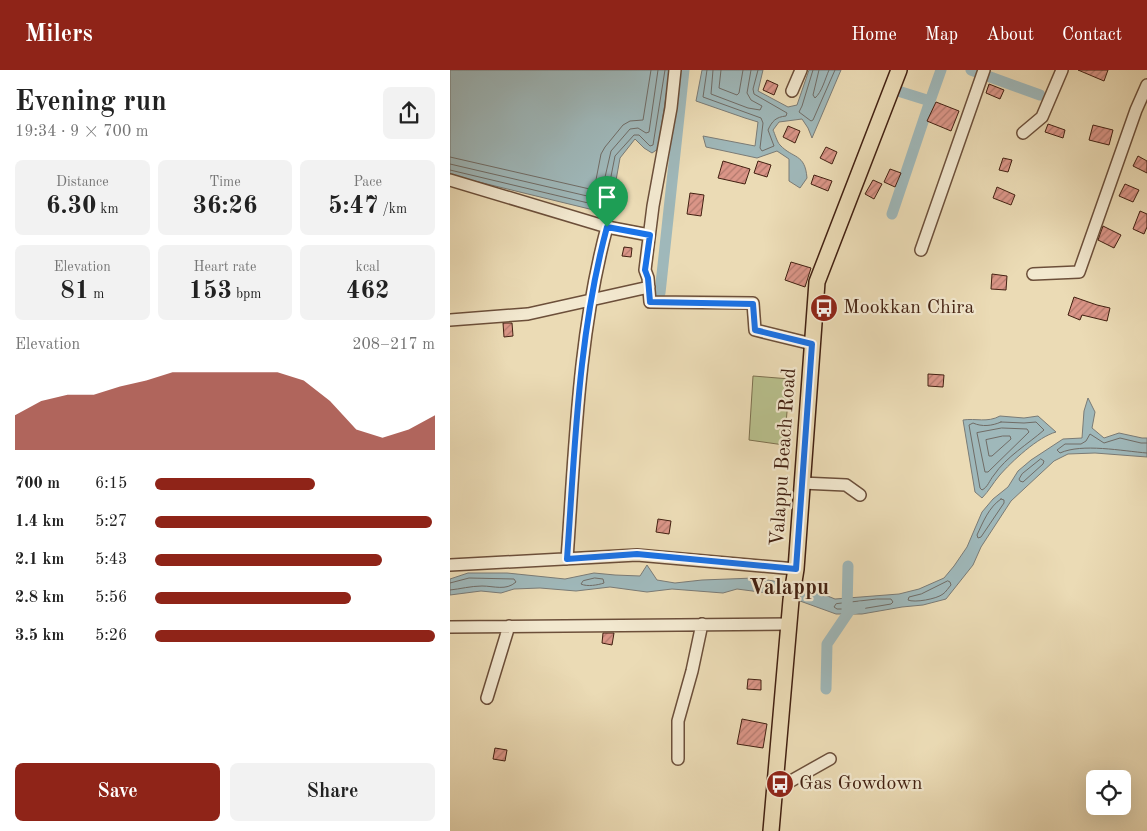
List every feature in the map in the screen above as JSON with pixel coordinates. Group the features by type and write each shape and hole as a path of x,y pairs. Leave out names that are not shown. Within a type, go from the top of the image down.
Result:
{"main road":[{"name":"Valappu Beach Road","path":"771,831 791,600 795,576 817,282 899,70"}],"street":[{"path":"676,70 653,206 645,270 648,278 650,302 753,304 755,330 812,344"},
{"path":"792,92 801,70"},
{"path":"1023,133 1042,117 1062,70"},
{"path":"921,250 983,73"},
{"path":"1033,274 1079,272 1136,110 1147,85"},
{"path":"450,180 607,227 650,235"},
{"path":"567,559 578,406 596,270 607,227"},
{"path":"450,320 528,314 649,287"},
{"path":"802,483 846,485 860,495"},
{"path":"450,565 637,554 795,576"},
{"path":"678,759 678,721 692,672 702,624"},
{"path":"450,627 790,624"},
{"path":"487,698 509,626"},
{"path":"776,790 830,759"}],"green space":[{"path":"753,376 790,379 784,445 749,440"}],"water":[{"path":"450,70 670,70 658,149 652,153 635,139 620,158 610,214 450,175"},
{"path":"702,70 763,70 758,91 788,107 797,105 809,70 841,70 812,138 802,119 779,122 773,130 780,145 798,157 804,164 807,178 800,188 789,181 789,159 777,151 757,158 706,147 703,136 755,146 758,122 696,101"},
{"path":"1088,398 1095,412 1092,428 1104,438 1119,433 1147,438 1147,457 1095,453 1068,454 1054,461 1011,501 981,547 973,565 946,599 923,605 862,614 836,614 775,594 737,589 723,593 672,589 647,592 610,587 576,591 540,588 514,589 501,593 481,591 450,595 450,579 468,573 507,573 565,579 594,573 640,576 647,565 657,580 675,583 754,578 800,585 835,599 899,594 919,589 944,578 967,547 982,512 993,499 1008,487 1018,471 1063,439 1082,438 1084,411"},
{"path":"1000,416 1024,418 1038,416 1056,432 1033,444 1018,457 999,476 982,498 975,492 963,420 986,420"}],"building":[{"path":"1078,70 1108,70 1104,81"},
{"path":"767,80 778,85 774,95 763,90"},
{"path":"989,84 1004,90 1000,99 986,93"},
{"path":"936,102 959,111 951,131 927,121"},
{"path":"1048,124 1065,130 1063,138 1045,132"},
{"path":"1093,125 1113,130 1109,145 1089,140"},
{"path":"788,126 800,131 795,143 783,137"},
{"path":"826,147 837,152 832,164 820,158"},
{"path":"1138,156 1147,161 1147,173 1133,166"},
{"path":"1003,158 1012,160 1008,172 999,170"},
{"path":"723,161 750,169 745,184 718,178"},
{"path":"758,161 771,165 767,177 754,173"},
{"path":"890,169 901,173 895,187 884,182"},
{"path":"814,175 832,181 828,191 811,184"},
{"path":"873,180 882,184 874,199 865,194"},
{"path":"1125,184 1139,190 1133,202 1119,196"},
{"path":"997,187 1015,195 1011,205 993,198"},
{"path":"690,193 704,195 701,216 687,214"},
{"path":"1140,211 1147,214 1147,227 1144,234 1133,229"},
{"path":"1103,226 1121,235 1114,248 1098,240"},
{"path":"624,247 632,248 631,257 622,256"},
{"path":"791,262 811,268 805,287 785,280"},
{"path":"992,274 1007,276 1006,290 991,289"},
{"path":"1074,297 1110,308 1107,321 1082,315 1080,320 1068,315"},
{"path":"503,323 512,323 513,336 504,337"},
{"path":"928,374 944,375 943,387 928,386"},
{"path":"658,519 671,521 669,534 656,532"},
{"path":"603,633 614,633 612,645 602,643"},
{"path":"748,679 761,680 761,690 747,689"},
{"path":"742,719 767,724 763,748 737,744"},
{"path":"495,748 507,750 505,761 493,759"}],"waterway":[{"path":"660,293 684,70"},
{"path":"930,101 941,70"},
{"path":"971,70 1040,95"},
{"path":"892,214 930,101 898,91"},
{"path":"847,610 848,566"},
{"path":"826,689 827,644 850,610 860,607"}],"place":[{"name":"Mookkan Chira","path":"824,308"},
{"name":"Gas Gowdown","path":"780,784"}],"district":[{"name":"Valappu","path":"789,588"}],"route":[{"path":"607,227 650,235 645,270 648,278 650,302 729,302 753,304 755,330 812,344 796,569 637,554 567,559 578,406 596,270 607,227"}]}
